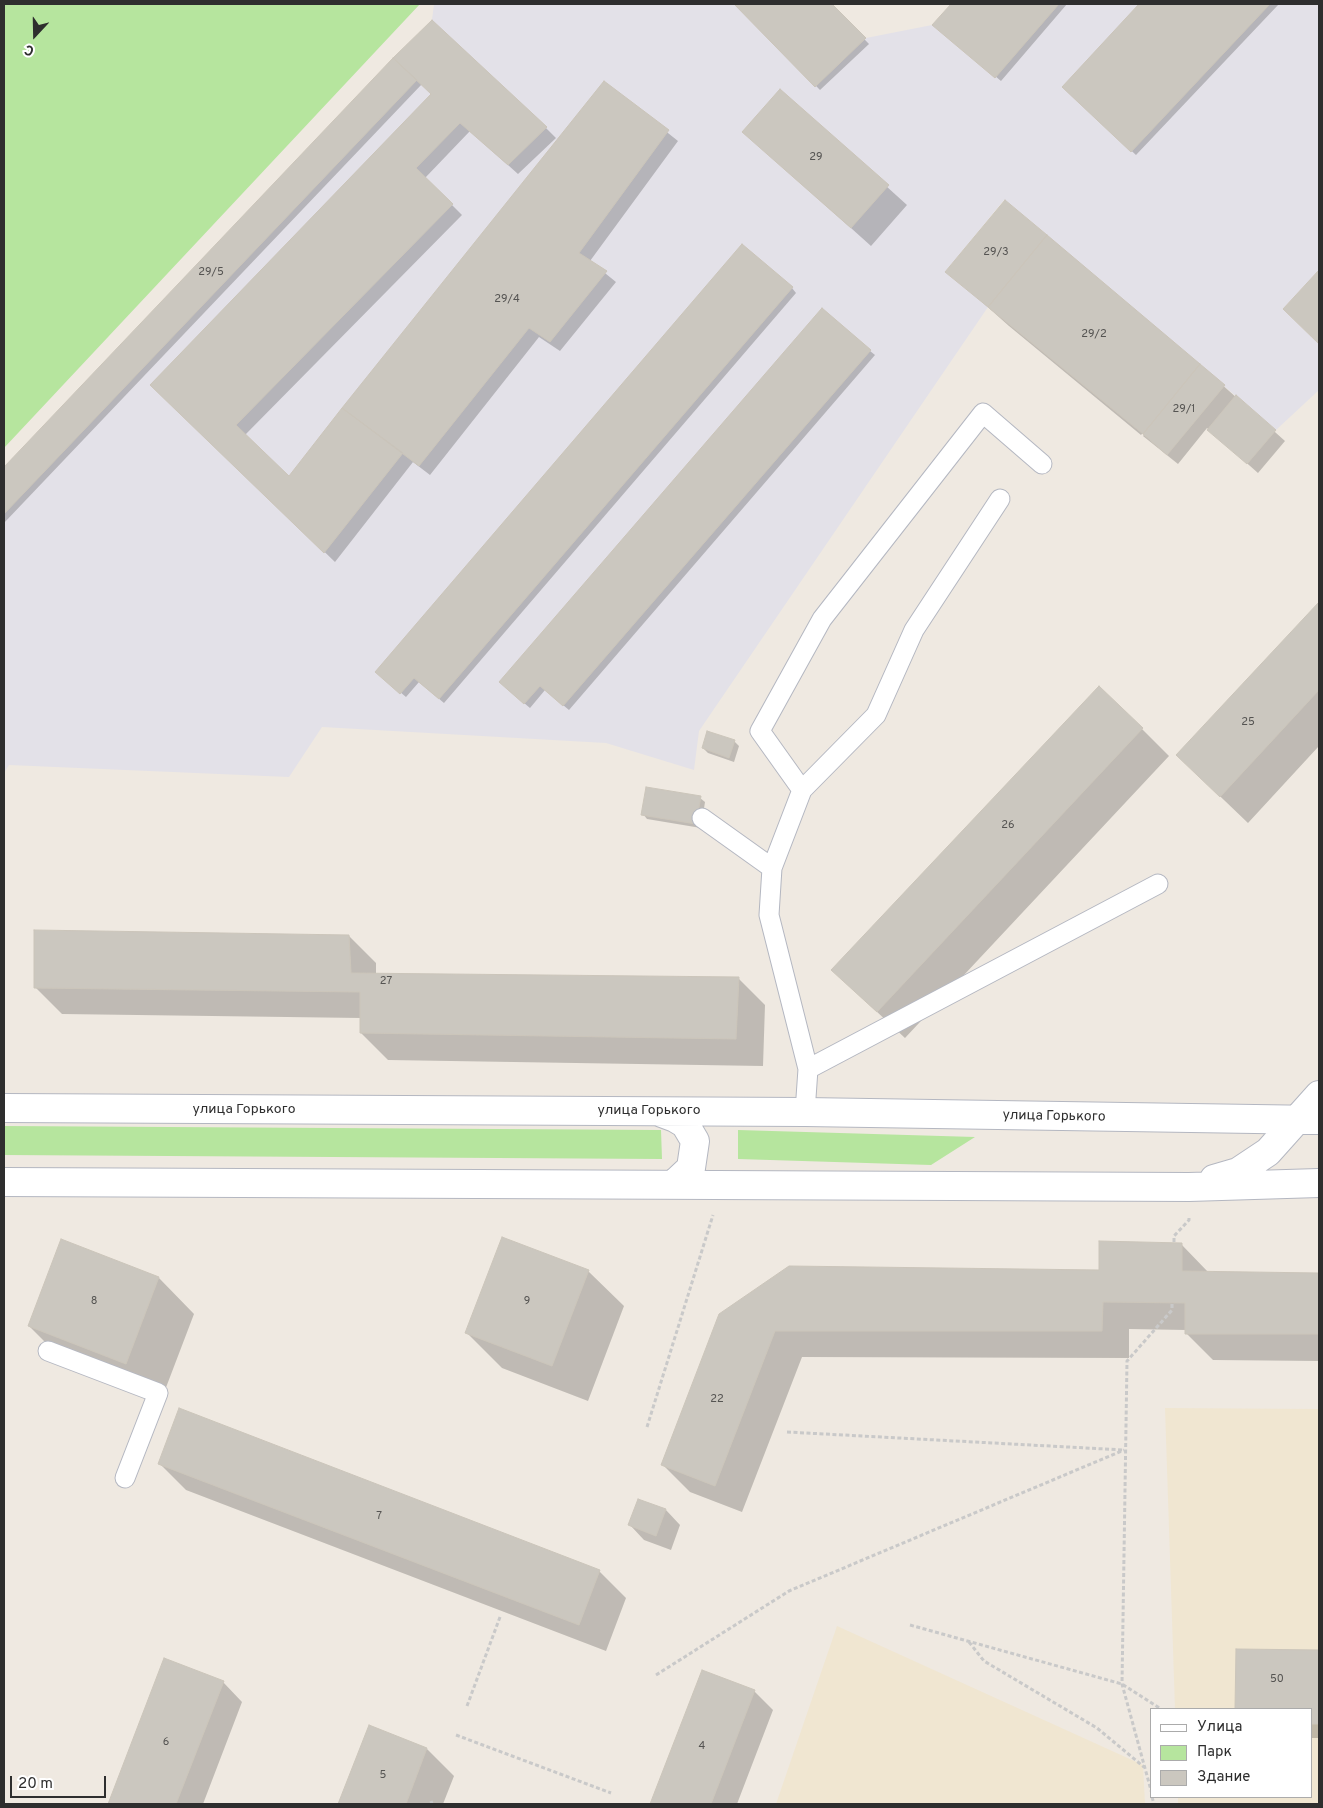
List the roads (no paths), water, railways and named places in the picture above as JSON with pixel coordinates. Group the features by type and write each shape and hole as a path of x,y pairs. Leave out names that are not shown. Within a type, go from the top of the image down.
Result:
{"main road":[{"path":"1189,1200 1238,1172 1268,1152 1307,1120 1319,1095"},
{"name":"улица Горького","path":"4,1108 805,1112 1307,1120"},
{"path":"659,1112 685,1124 695,1141 691,1168 674,1184"},
{"path":"4,1182 674,1184 1189,1200 1319,1183"}],"lane":[{"path":"802,790 760,731 822,619 983,413 1042,464"},
{"path":"805,1112 808,1069 769,915 772,868 802,790 876,715 914,630 1000,499"},
{"path":"702,818 772,868"},
{"path":"808,1069 1158,884"},
{"path":"48,1351 158,1393 125,1478"}]}
